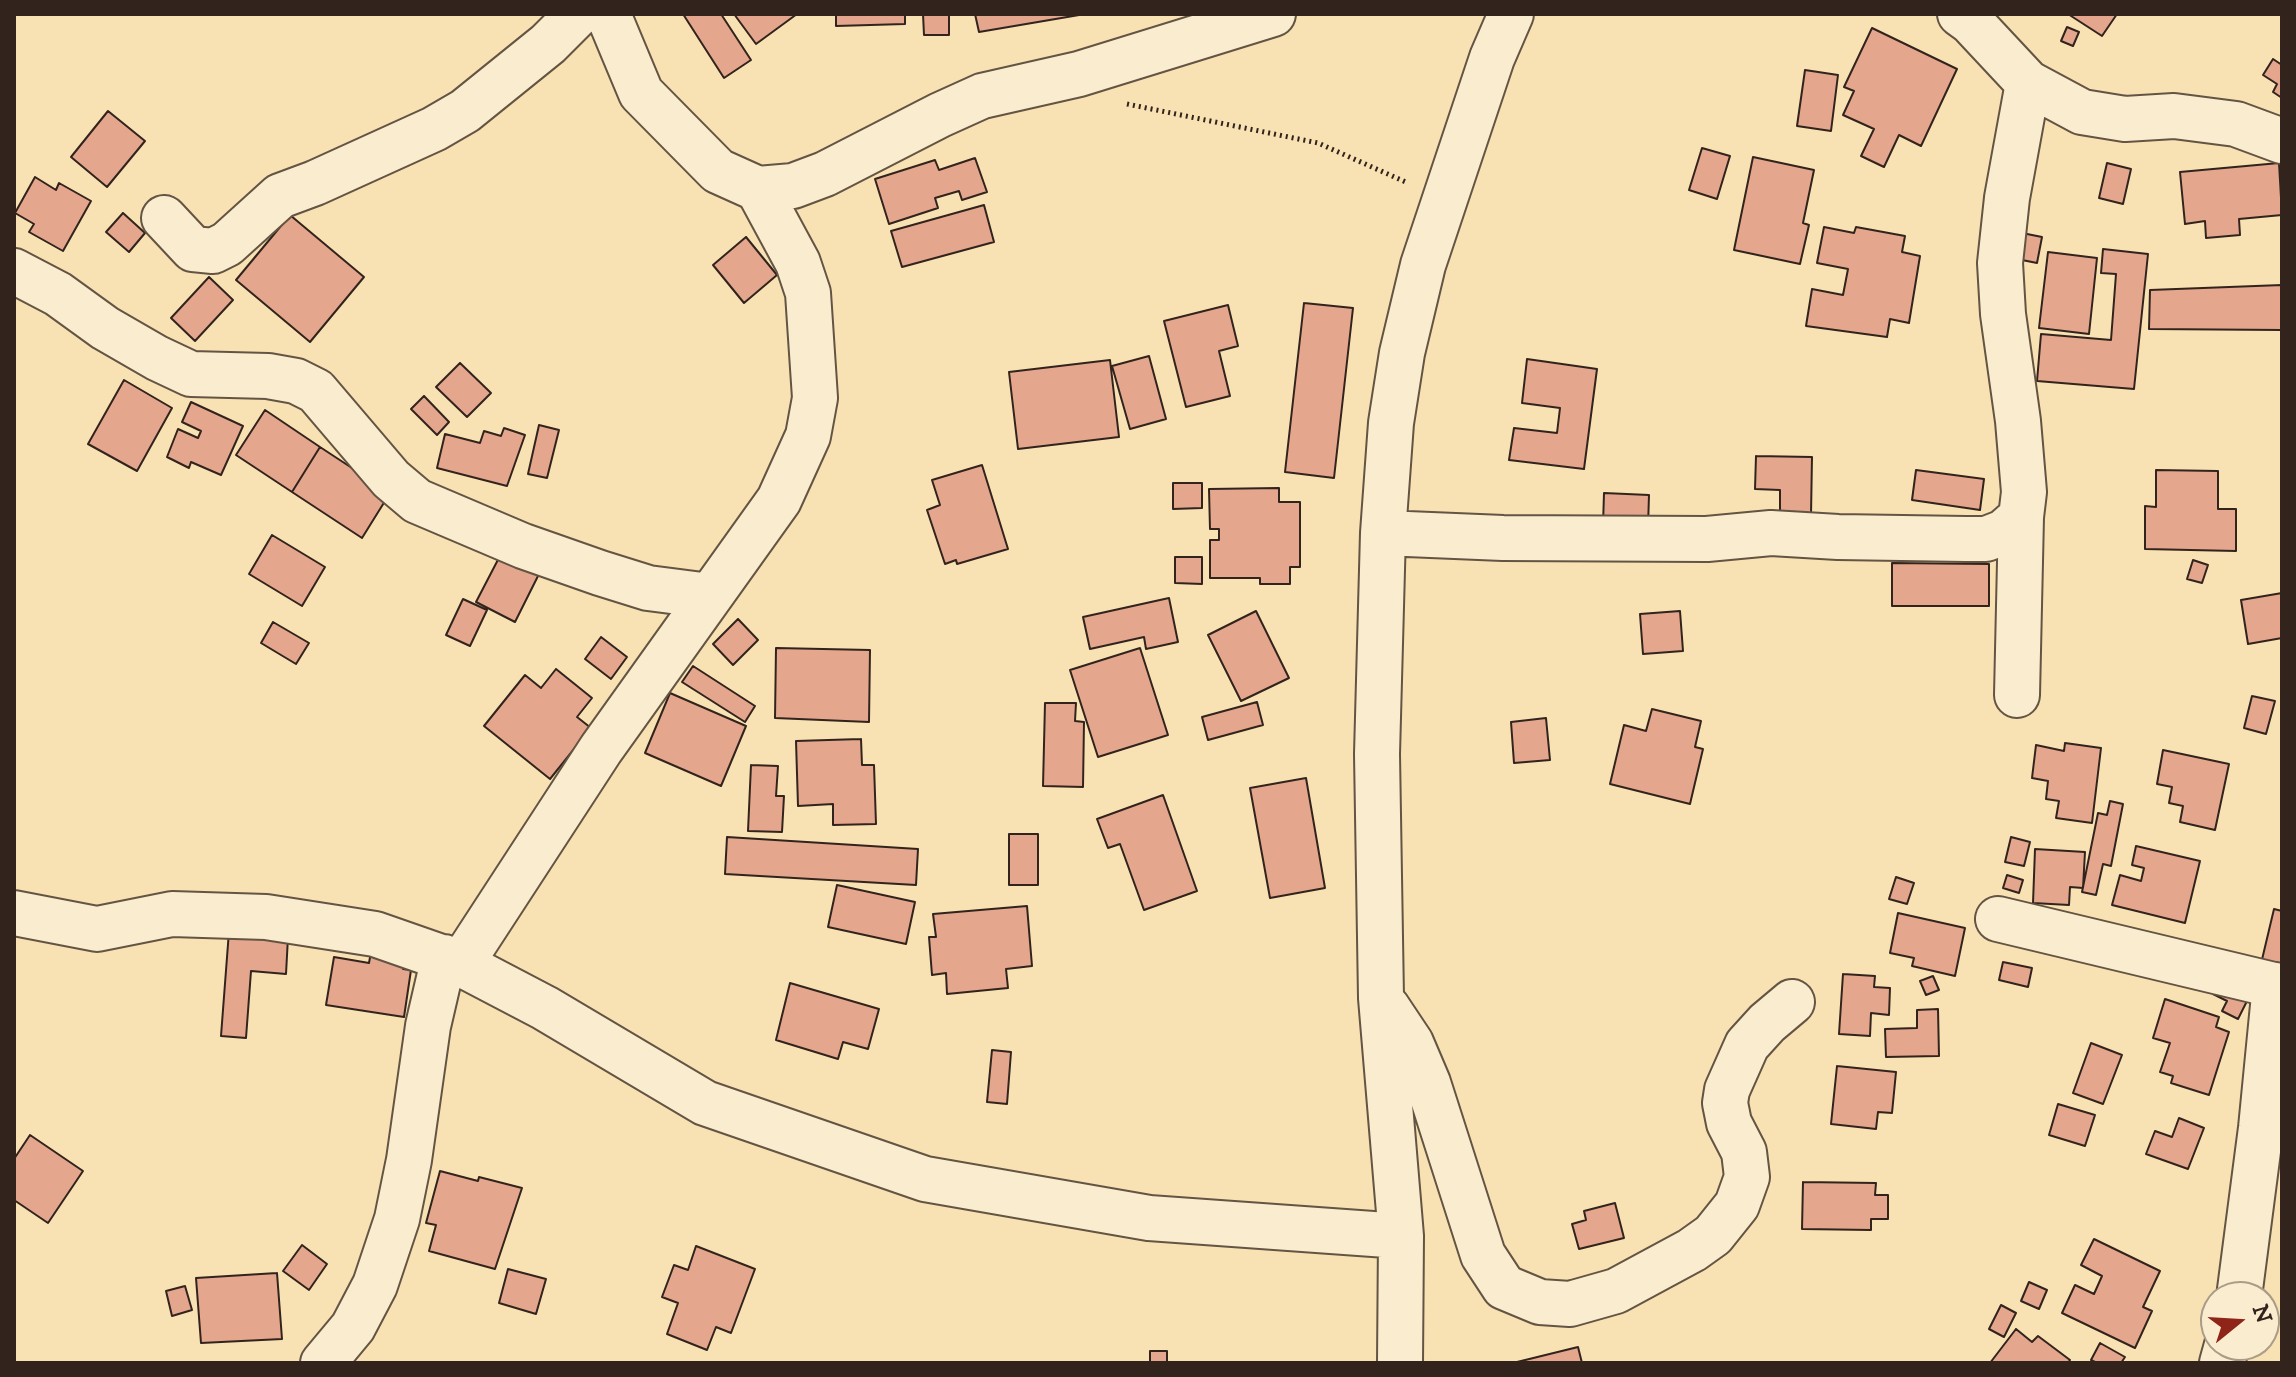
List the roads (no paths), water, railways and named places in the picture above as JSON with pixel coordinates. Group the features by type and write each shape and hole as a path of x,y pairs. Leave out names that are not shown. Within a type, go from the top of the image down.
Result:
{"street":[{"path":"164,218 193,249 213,251 227,244 280,196 434,129 465,111 548,44 578,14"},
{"path":"608,14 641,93 718,171 758,189 793,186 825,174 982,96 1079,74 1273,14"},
{"path":"1400,1363 1401,1236 1381,998 1377,754 1383,533 1391,423 1402,353 1423,265 1492,58 1511,14"},
{"path":"1960,14 2028,83 2082,112 2125,119 2174,116 2236,124 2282,141"},
{"path":"2017,695 2024,492 2000,263 2007,198 2028,83"},
{"path":"323,1363 353,1327 368,1299 397,1219 409,1160 428,1026 452,960 779,500 808,436 815,398 808,293 798,263 758,189"},
{"path":"14,271 58,294 105,328 191,374 268,376 296,381 316,391 391,479 417,501 523,546 600,573 648,588 710,596"},
{"path":"1383,533 1503,538 1707,539 1771,533 1986,539 2004,532 2021,517"},
{"path":"14,913 97,929 172,914 266,917 375,934 452,960 545,1008 705,1103 925,1179 1149,1218 1401,1236"},
{"path":"1998,919 2279,986 2241,1281"},
{"path":"1381,998 1411,1043 1428,1083 1483,1255 1504,1287 1540,1302 1570,1304 1616,1291 1692,1250 1713,1235 1737,1205 1747,1177 1744,1152 1729,1123 1725,1103 1727,1090 1747,1045 1792,1002"}]}
